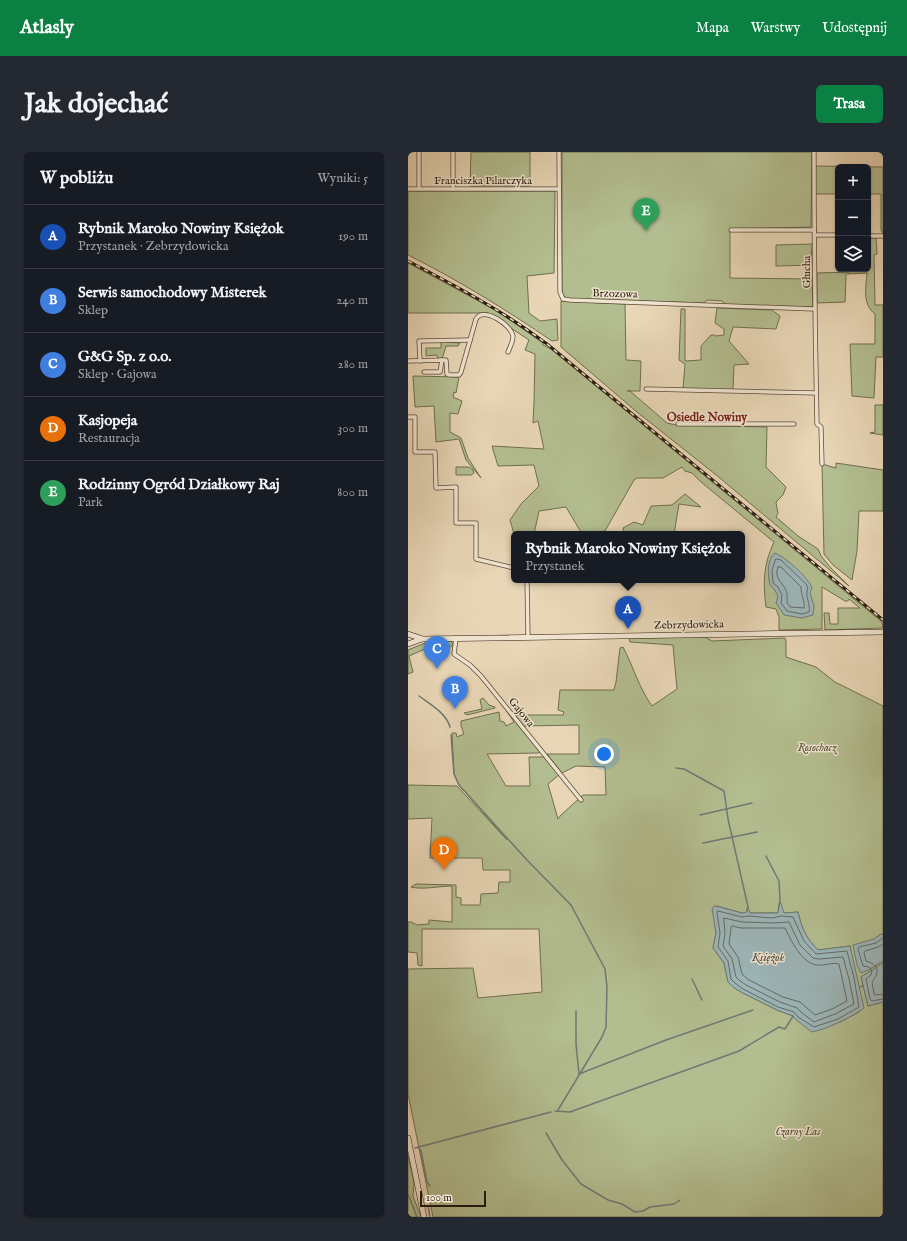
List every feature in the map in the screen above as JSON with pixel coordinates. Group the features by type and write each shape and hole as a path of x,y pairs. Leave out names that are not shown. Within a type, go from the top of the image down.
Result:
{"street":[{"path":"419,152 419,189"},
{"path":"453,189 454,152"},
{"name":"Brzozowa","path":"559,152 560,292 563,298 570,300 814,309"},
{"name":"Głucha","path":"814,152 814,309 816,393 817,424 821,427 822,464"},
{"name":"Franciszka Pilarczyka","path":"408,189 559,189"},
{"path":"731,230 814,230"},
{"path":"815,235 835,235"},
{"path":"871,236 883,236"},
{"path":"408,361 446,360 448,375 457,376 462,371 477,317 481,314 488,315 505,324 510,330 513,339 508,352"},
{"path":"420,361 419,341 470,340"},
{"path":"424,372 440,372 442,360"},
{"path":"646,389 816,393"},
{"path":"408,417 415,417 416,452 436,452 436,488 456,487 456,523 476,523 476,559 511,567"},
{"path":"678,424 794,424"},
{"path":"527,583 528,637"},
{"name":"Zebrzydowicka","path":"408,644 423,639 456,638 883,632"},
{"name":"Zebrzydowicka","path":"408,634 423,639"},
{"name":"Gajowa","path":"456,638 454,654 470,665 481,676 581,800"},
{"path":"408,1138 424,1217"}],"green space":[{"path":"471,152 530,152 530,186 470,186"},
{"path":"562,152 812,152 811,227 730,229 730,278 812,279 813,307 726,305 722,301 707,300 704,303 570,299 565,297 562,290"},
{"path":"815,166 835,166 835,194 814,194"},
{"path":"871,167 883,167 883,234 881,230 881,194 871,194"},
{"path":"408,191 554,191 554,273 527,276 529,313 540,321 557,319 558,340 552,341 481,295 408,255"},
{"path":"871,238 876,238 877,254 874,255 875,305 883,305 883,357 876,357 874,398 852,396 850,344 875,344 875,314 871,310 866,300 867,273 846,274 845,302 817,303 817,273 871,272"},
{"path":"812,244 811,265 776,266 776,245"},
{"path":"408,263 497,311 543,343 543,345 551,349 882,622 883,628 825,630 824,613 829,613 830,624 838,624 838,608 860,608 849,599 848,601 845,601 822,587 822,629 779,630 779,617 776,609 766,607 764,590 766,567 774,542 692,473 685,471 682,467 663,478 637,478 634,480 605,531 580,531 566,507 539,511 535,531 513,531 510,520 521,504 539,486 534,465 498,466 492,446 544,449 538,421 533,423 535,354 525,350 529,340 488,313 408,313"},
{"path":"561,301 625,304 626,360 641,361 640,391 630,391 667,423 676,425 767,427 766,467 786,487 783,495 776,503 778,513 776,517 798,536 818,549 821,556 831,568 849,586 715,474 637,412 561,347"},
{"path":"717,308 772,310 780,316 776,329 733,327 729,341 749,364 734,365 733,390 683,389 685,364 679,360 681,309 685,309 685,361 701,360 701,346 711,335 724,335 724,329 715,323"},
{"path":"441,342 460,343 458,346 446,346 442,359 438,359 437,355 426,356 426,348 441,348"},
{"path":"413,376 459,377 456,393 454,392 453,397 462,401 458,414 450,413 450,432 461,438 468,458 481,478 466,460 459,439 436,442 434,406 415,407"},
{"path":"875,405 883,405 883,435 870,433 875,432"},
{"path":"836,463 883,470 883,511 859,511 857,551 852,580 833,565 824,554 822,464 836,468"},
{"path":"456,467 469,467 474,473 471,475 456,475"},
{"path":"685,494 701,507 679,504 674,531 624,531 623,528 634,522 643,525 651,506 672,505"},
{"path":"705,637 712,641 785,638 786,657 816,667 835,682 883,706 883,935 881,934 875,939 868,970 883,961 883,963 861,977 868,1006 883,1002 883,1217 433,1217 408,1094 408,969 473,968 478,998 542,992 539,929 422,929 422,966 418,965 417,953 408,952 408,922 417,925 429,924 429,920 452,922 452,886 426,888 411,887 416,884 456,885 456,897 461,898 461,905 480,905 481,894 498,893 499,882 510,882 510,870 483,870 482,858 430,858 432,818 408,819 408,785 457,786 507,840 459,785 454,774 452,733 456,733 457,737 464,734 461,721 499,712 500,721 504,722 506,726 514,722 506,710 540,752 487,754 506,786 530,786 529,757 544,757 559,775 548,784 558,819 583,795 606,795 605,767 576,766 562,773 547,754 579,754 579,725 523,726 515,715 563,715 564,712 558,710 560,690 614,690 620,648 623,647 643,692 652,706 677,689 673,645 630,642 629,638","holes":["779,903 784,913 798,912 805,933 810,942 818,950 850,946 859,1012 840,1022 793,1016 777,1010 741,992 728,982 724,963 713,948 716,933 717,906 742,913 747,913 747,908 750,913 778,913"]},
{"path":"451,641 453,645 450,647 425,649 409,656 413,672 408,674 408,650 425,643"},
{"path":"483,698 489,705 495,708 467,715 464,713 482,709 480,700"},
{"path":"408,1156 414,1182 413,1196 421,1217 408,1217"}],"water":[{"path":"775,553 796,568 812,587 810,593 814,606 813,615 802,618 784,615 776,603 778,596 770,585 768,573 770,560"},
{"name":"Księżok","path":"780,901 784,913 798,912 805,933 818,950 850,946 864,1008 824,1029 812,1032 793,1016 777,1010 741,992 728,982 724,963 713,948 716,933 712,909 716,906 742,913 747,912 748,907 750,913 778,913"},
{"path":"881,934 883,935 883,961 861,973 857,965 853,945 874,939"},
{"path":"883,963 883,1002 868,1006 861,977"}],"waterway":[{"path":"419,696 441,713 445,717 450,727"},
{"path":"451,735 454,774 459,785 527,860 571,905 605,969 607,987 606,1027 602,1037 558,1110"},
{"path":"676,768 684,769 724,791 728,819 748,907"},
{"path":"700,815 752,803"},
{"path":"703,843 757,832"},
{"path":"766,856 779,881 780,901"},
{"path":"692,979 702,1000"},
{"path":"576,1011 576,1044 579,1074 666,1040 753,1010"},
{"path":"555,1111 570,1112 739,1051 779,1027 785,1029 793,1016"},
{"path":"415,1148 551,1112"},
{"path":"546,1133 562,1160 581,1184 608,1200 622,1204 635,1212 643,1211 650,1207 674,1204 680,1200"},
{"path":"418,1147 421,1151 427,1182 430,1186"},
{"path":"408,1194 417,1217"},
{"path":"426,1206 428,1206 430,1217"}],"railway":[{"path":"408,261 496,310 547,344 883,620"}],"place":[{"name":"Rodzinny Ogród Działkowy Raj","path":"646,231"},
{"name":"Rybnik Maroko Nowiny Księżok","path":"628,629"},
{"name":"G&G Sp. z o.o.","path":"437,669"},
{"name":"Serwis samochodowy Misterek","path":"455,709"},
{"name":"Kasjopeja","path":"444,870"}],"district":[{"name":"Osiedle Nowiny","path":"707,417"}],"park label":[{"name":"Rosochacz","path":"817,747"},
{"name":"Czarny Las","path":"798,1131"}]}
